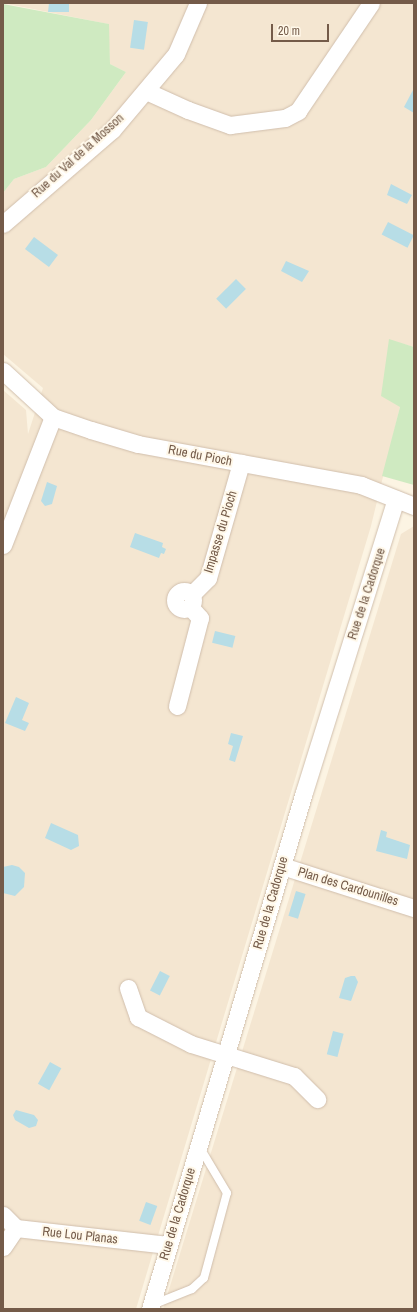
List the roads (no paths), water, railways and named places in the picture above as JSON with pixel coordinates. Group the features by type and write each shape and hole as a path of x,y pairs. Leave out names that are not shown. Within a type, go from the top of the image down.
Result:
{"street":[{"name":"Rue du Val de la Mosson","path":"3,224 112,130 176,54 198,3"},
{"path":"146,91 188,110 230,125 284,118 298,111 371,3"},
{"name":"Rue du Pioch","path":"3,371 52,417 138,444 361,485 414,506"},
{"path":"3,544 52,417"},
{"name":"Impasse du Pioch","path":"177,706 200,618 190,601 208,578 241,463"},
{"name":"Rue de la Cadorque","path":"151,1307 168,1245 282,866 396,499"},
{"name":"Plan des Cardounilles","path":"282,866 414,908"},
{"path":"128,988 138,1016 190,1044 294,1076 317,1099"},
{"path":"3,1215 16,1228 3,1247"},
{"name":"Rue Lou Planas","path":"16,1228 168,1245"}],"lane":[{"path":"151,1307 192,1289 204,1278 228,1192 199,1146"}],"water":[{"path":"49,3 69,4 69,12 48,12"},
{"path":"134,20 148,22 144,50 130,48"},
{"path":"413,90 414,91 414,113 404,107"},
{"path":"391,184 412,195 407,204 387,195"},
{"path":"388,222 414,235 407,248 382,234"},
{"path":"34,237 58,255 49,267 25,249"},
{"path":"286,261 309,271 302,282 281,271"},
{"path":"236,279 246,289 226,309 216,299"},
{"path":"47,482 57,486 52,504 45,506 41,501"},
{"path":"135,533 163,543 162,547 166,549 164,554 161,553 159,558 130,547"},
{"path":"215,631 235,636 232,648 212,643"},
{"path":"16,697 29,703 22,720 29,723 25,731 5,723"},
{"path":"231,733 243,736 235,762 229,760 233,746 228,744"},
{"path":"51,823 78,835 79,846 71,850 45,838"},
{"path":"381,830 387,832 386,837 410,845 407,859 376,851"},
{"path":"12,865 19,867 25,873 24,887 15,896 3,893 3,867"},
{"path":"296,891 306,894 298,919 288,916"},
{"path":"160,971 170,976 160,996 150,991"},
{"path":"355,976 358,982 351,1001 339,998 345,978"},
{"path":"333,1031 344,1034 337,1057 327,1054"},
{"path":"50,1062 61,1068 49,1090 38,1084"},
{"path":"16,1110 34,1115 38,1120 36,1126 29,1128 15,1120 13,1115"},
{"path":"146,1202 157,1206 150,1225 139,1221"}]}
